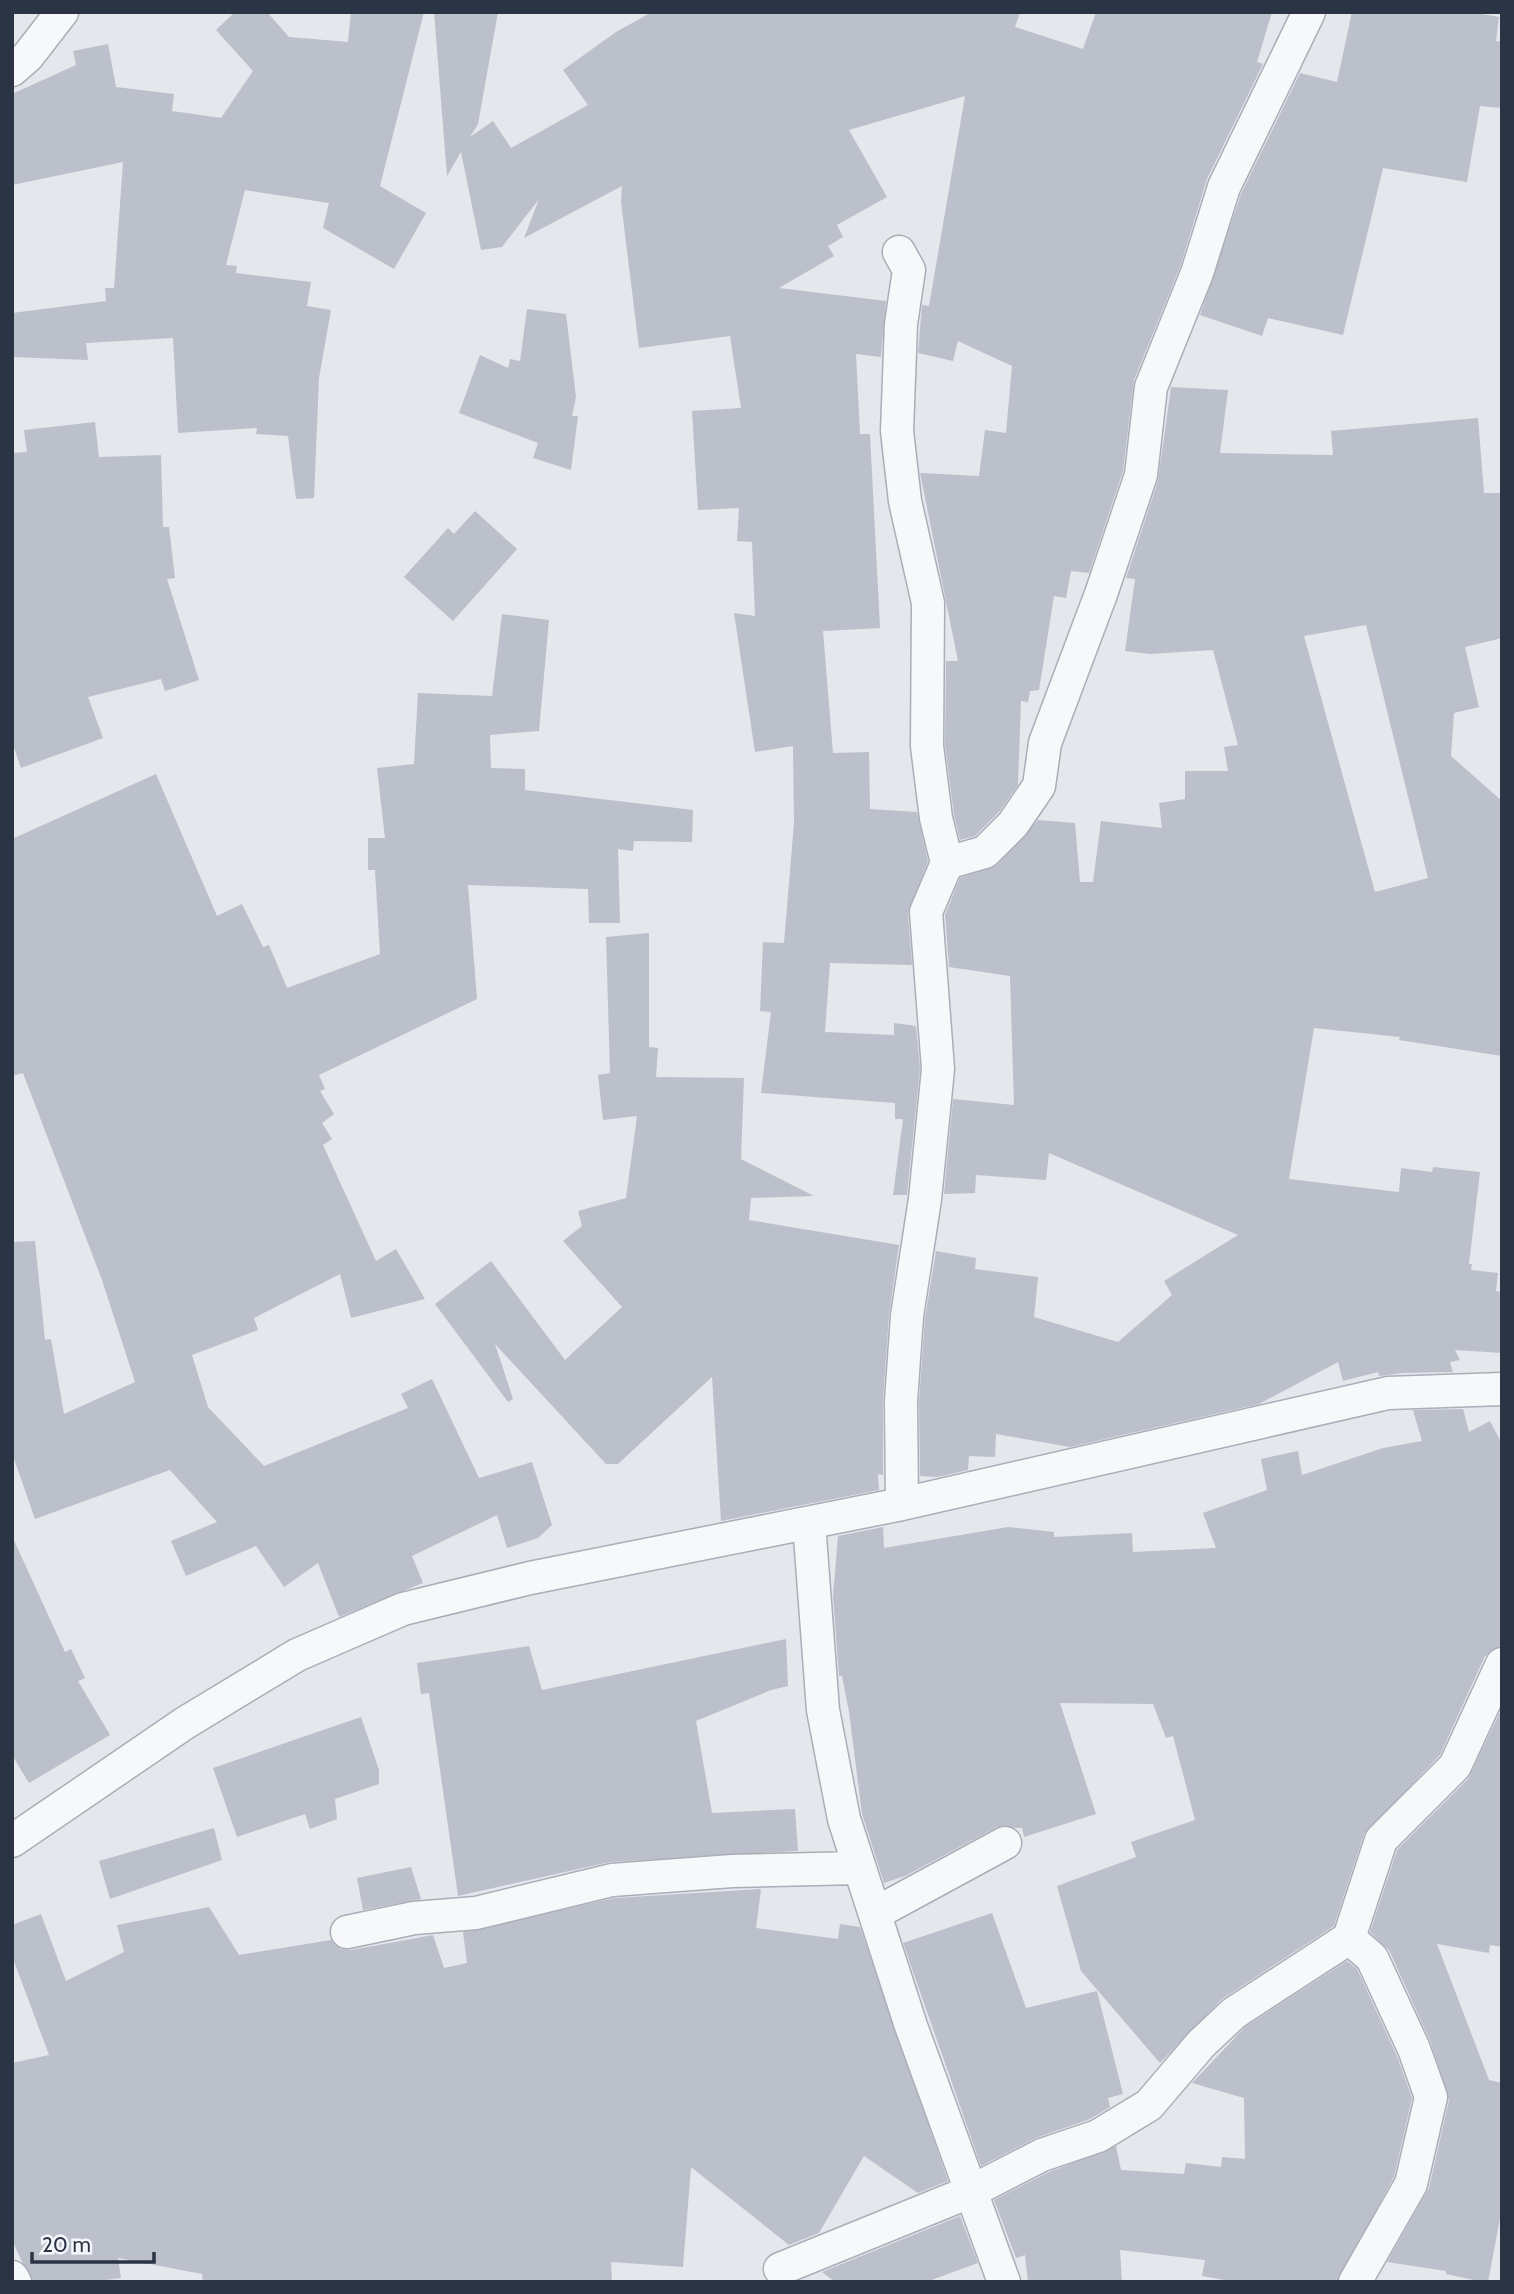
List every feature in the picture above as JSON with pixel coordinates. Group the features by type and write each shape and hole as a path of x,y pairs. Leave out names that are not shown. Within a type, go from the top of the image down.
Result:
{"street":[{"path":"12,70 28,56 62,12"},
{"path":"947,863 985,852 1013,824 1038,786 1045,743 1101,594 1141,475 1151,387 1197,272 1224,187 1309,12"},
{"path":"899,251 909,270 901,324 897,431 905,501 928,603 927,746 936,818 947,863 926,912 939,1069 925,1199 907,1316 901,1401 902,1504"},
{"path":"12,1841 185,1723 297,1655 403,1609 530,1578 902,1504 1388,1393 1502,1389"},
{"path":"808,1523 823,1710 844,1819 911,2025 1004,2282"},
{"path":"780,2269 972,2191 1042,2155 1098,2136 1149,2105 1201,2044 1234,2013 1349,1938 1381,1840 1455,1766 1502,1664"},
{"path":"876,1913 1005,1843"},
{"path":"347,1932 414,1918 476,1913 612,1880 732,1871 858,1868"},
{"path":"1349,1938 1372,1958 1414,2049 1431,2098 1411,2184 1355,2282"},
{"path":"12,2277 15,2282"}],"building":[{"path":"235,12 267,12 289,37 348,42 351,12 424,12 380,186 426,213 394,269 323,228 329,203 245,190 226,265 237,266 236,273 311,282 307,306 331,310 319,378 314,498 296,499 288,436 256,434 257,428 178,433 173,338 86,343 88,360 12,357 12,313 106,301 105,288 114,288 123,162 12,185 12,94 76,65 73,51 108,44 116,87 174,94 172,111 221,118 253,71 216,30"},
{"path":"434,12 498,12 478,124 470,137 493,121 511,148 588,105 563,70 616,32 652,12 1020,12 1015,27 1083,49 1096,12 1272,12 1257,62 1263,64 1207,179 1180,267 1134,380 1123,471 1089,573 1071,571 1066,598 1054,596 1039,690 1030,691 1028,702 1021,701 1018,785 999,812 975,836 960,840 954,815 945,745 946,661 958,661 920,473 979,476 985,430 1006,433 1012,366 958,341 953,361 918,353 922,305 929,306 965,96 849,130 887,197 837,225 843,237 828,246 834,256 779,288 886,301 881,357 856,354 860,434 870,434 880,628 823,631 833,753 869,752 870,809 917,812 928,861 908,913 912,965 830,963 825,1032 894,1035 894,1023 916,1026 920,1069 907,1195 893,1195 903,1119 895,1119 895,1103 761,1093 771,1012 760,1011 763,942 784,943 794,823 793,746 755,752 734,613 755,616 752,542 737,541 739,508 698,510 692,411 741,408 730,336 639,348 621,202 622,186 524,238 539,199 502,247 481,250 461,152 447,176"},
{"path":"1352,12 1471,12 1499,17 1496,41 1502,42 1502,108 1480,106 1467,182 1383,168 1343,335 1268,318 1262,336 1200,315 1241,194 1300,73 1337,82"},
{"path":"527,309 566,314 576,397 572,416 578,416 571,470 533,458 538,443 459,413 480,355 508,368 510,359 520,361"},
{"path":"1171,387 1228,390 1220,453 1333,455 1331,431 1478,418 1484,493 1502,493 1502,638 1465,647 1479,707 1454,713 1451,756 1502,801 1502,1056 1399,1040 1400,1037 1314,1028 1289,1179 1399,1192 1401,1168 1432,1172 1433,1167 1480,1172 1469,1264 1472,1264 1471,1270 1498,1273 1496,1291 1502,1292 1502,1353 1455,1350 1460,1360 1450,1362 1453,1372 1379,1376 1378,1372 1343,1381 1338,1362 1259,1404 1070,1447 996,1434 995,1457 969,1456 968,1470 938,1477 920,1476 919,1402 925,1318 936,1251 976,1258 975,1269 1038,1277 1034,1317 1118,1342 1172,1295 1164,1281 1238,1235 1049,1153 1046,1180 976,1175 975,1193 944,1194 953,1099 1014,1105 1010,976 949,967 945,915 960,878 997,865 1038,820 1075,823 1080,882 1093,882 1101,821 1162,828 1159,803 1185,799 1185,771 1228,771 1224,747 1238,745 1213,650 1150,654 1125,651 1135,579 1126,578 1158,481","holes":["1366,625 1428,878 1375,892 1304,636"]},
{"path":"95,422 99,457 161,455 163,527 169,527 175,578 167,579 199,680 165,691 161,679 88,697 103,738 21,768 12,742 12,453 27,452 24,430"},
{"path":"475,511 517,549 453,621 404,577 448,528 454,534"},
{"path":"502,614 549,620 539,731 490,735 491,768 525,769 525,790 693,810 692,842 634,841 633,851 618,849 620,923 589,923 588,889 468,885 477,999 319,1075 325,1089 320,1091 334,1114 322,1123 332,1139 323,1145 376,1261 396,1249 425,1299 351,1318 340,1274 254,1318 258,1330 192,1355 208,1407 264,1466 408,1408 401,1394 432,1379 479,1478 532,1462 552,1525 538,1538 507,1548 497,1515 412,1556 423,1583 339,1617 318,1563 284,1587 256,1546 186,1576 171,1541 217,1522 170,1470 35,1519 12,1453 12,1242 35,1241 45,1340 51,1339 64,1414 135,1382 102,1280 23,1073 12,1076 12,839 156,774 217,916 242,904 263,947 269,945 287,988 380,954 375,870 368,870 368,838 385,838 377,768 414,764 418,693 492,696"},
{"path":"649,933 649,1047 658,1048 656,1077 744,1078 741,1159 814,1196 751,1198 749,1220 899,1245 889,1315 883,1400 883,1475 878,1474 879,1490 721,1521 712,1377 618,1464 606,1464 495,1344 513,1399 508,1402 435,1304 491,1261 565,1360 622,1307 563,1241 582,1226 578,1211 626,1198 637,1116 603,1120 598,1075 610,1073 606,937"},
{"path":"1463,1409 1469,1432 1490,1421 1502,1444 1502,1641 1500,1646 1485,1656 1440,1755 1364,1834 1334,1926 1222,1999 1160,2063 1081,1971 1057,1886 1136,1857 1131,1842 1195,1820 1173,1736 1166,1738 1153,1704 1060,1703 1096,1814 1024,1837 1022,1828 997,1827 905,1876 884,1883 862,1814 849,1712 842,1676 839,1676 833,1596 838,1536 883,1527 884,1548 1008,1527 1054,1532 1054,1537 1132,1533 1133,1552 1216,1548 1203,1513 1267,1490 1261,1459 1298,1451 1302,1475 1383,1448 1422,1441 1413,1410"},
{"path":"12,1536 65,1652 71,1649 85,1678 78,1681 110,1735 29,1783 12,1755"},
{"path":"786,1639 788,1686 771,1690 696,1721 712,1813 795,1809 798,1851 610,1862 458,1896 429,1693 421,1694 417,1663 529,1646 542,1690"},
{"path":"1502,1708 1502,1947 1490,1945 1489,1953 1437,1944 1489,2080 1502,2083 1502,2208 1488,2282 1483,2282 1446,2274 1446,2271 1387,2262 1429,2188 1449,2100 1431,2043 1389,1950 1370,1932 1397,1850 1468,1779"},
{"path":"361,1717 379,1770 379,1784 335,1799 337,1819 310,1829 305,1814 237,1837 213,1768"},
{"path":"214,1828 222,1860 110,1899 99,1861"},
{"path":"411,1867 421,1899 363,1910 357,1878"},
{"path":"761,1889 756,1928 838,1939 840,1924 860,1927 948,2181 918,2193 864,2156 819,2233 789,2245 691,2167 683,2267 611,2262 612,2282 203,2282 202,2274 118,2258 121,2278 90,2282 33,2282 22,2262 12,2240 12,2063 49,2055 12,1956 12,1925 41,1914 66,1981 124,1952 117,1925 209,1907 239,1955 331,1940 341,1949 351,1950 433,1935 444,1968 467,1963 463,1932 615,1898"},
{"path":"992,1913 1026,2008 1097,1991 1123,2094 1108,2098 1110,2107 1090,2119 1036,2138 981,2166 903,1943"},
{"path":"1347,1961 1357,1969 1397,2056 1412,2098 1394,2177 1337,2282 1236,2282 1202,2276 1205,2260 1120,2250 1122,2282 1028,2282 1025,2255 1016,2258 994,2200 1049,2172 1116,2146 1121,2170 1184,2174 1186,2163 1221,2167 1222,2157 1245,2159 1244,2098 1192,2083 1245,2027"},
{"path":"960,2216 978,2263 926,2282 835,2282 822,2272"}]}
